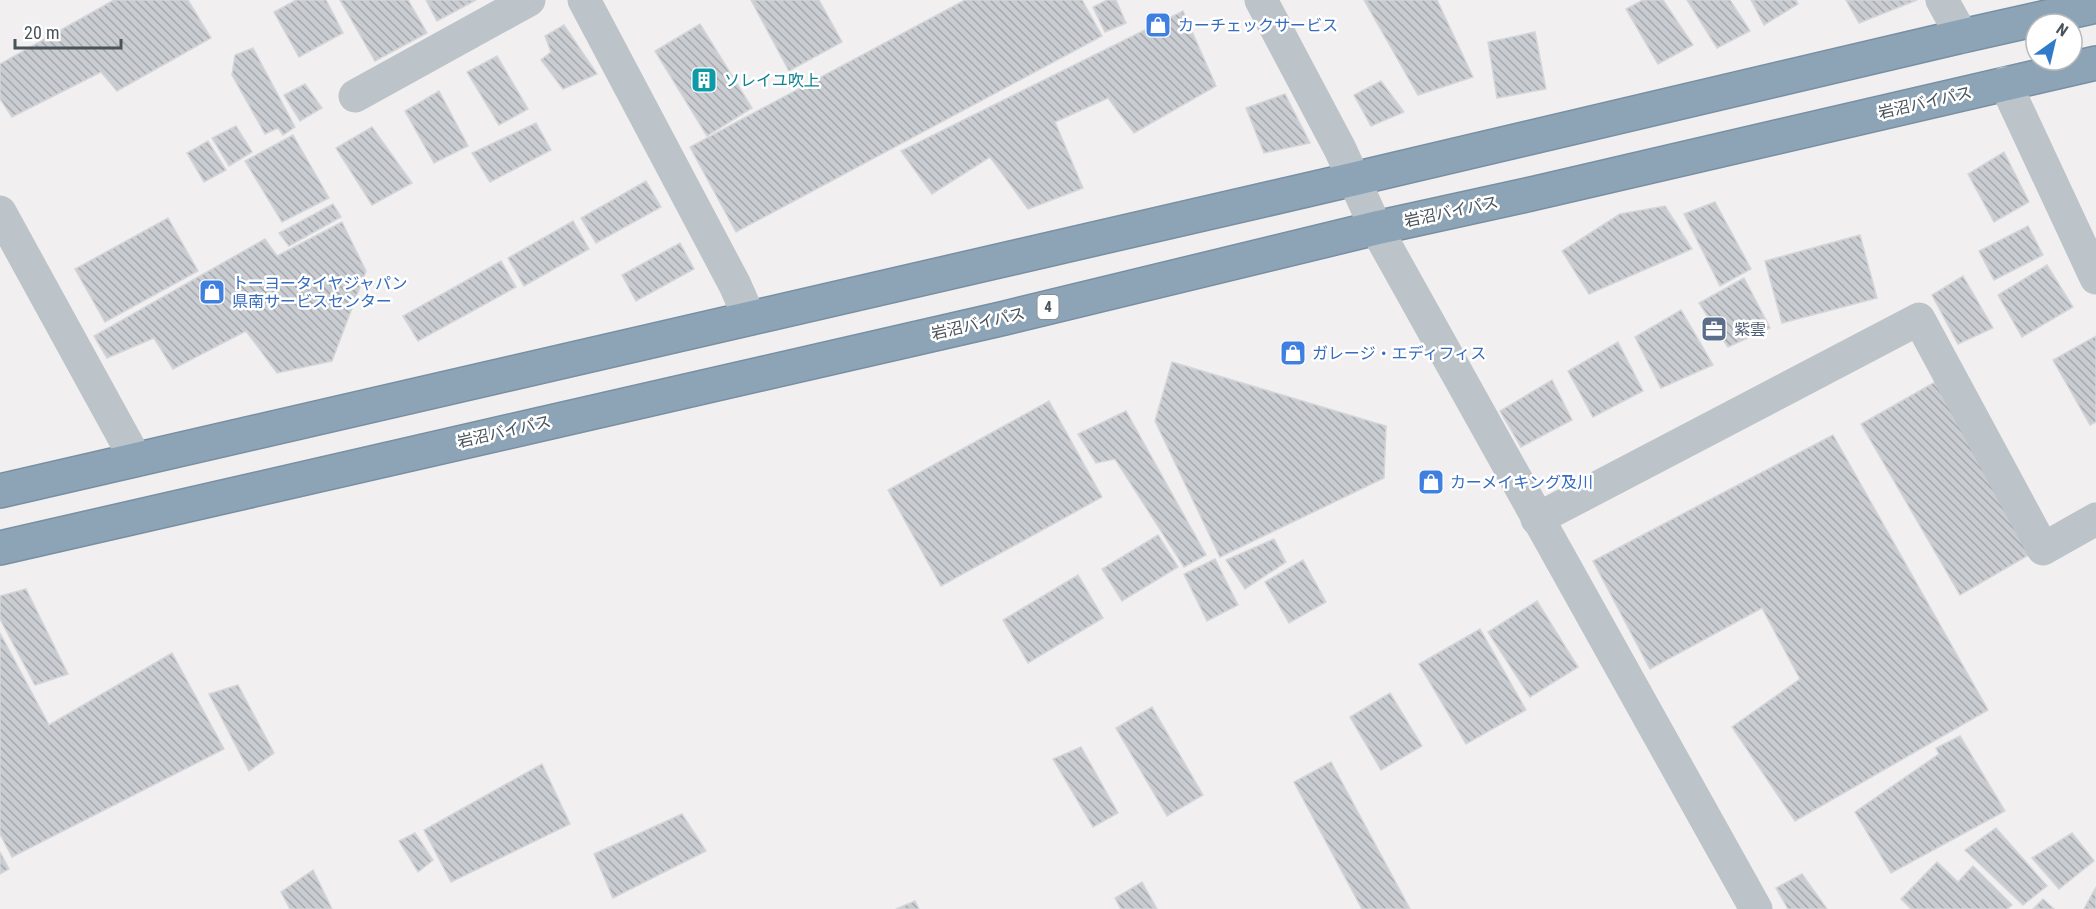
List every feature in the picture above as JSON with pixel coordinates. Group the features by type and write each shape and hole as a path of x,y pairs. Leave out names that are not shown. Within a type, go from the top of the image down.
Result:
{"highway":[{"path":"0,491 2096,6"},
{"name":"岩沼バイパス","path":"0,548 1005,318 1376,228 2096,63"}],"street":[{"path":"355,96 529,0"},
{"path":"584,0 750,317"},
{"path":"1261,0 1340,149 1376,228 1756,909"},
{"path":"1942,0 1962,36"},
{"path":"2005,83 2096,278"},
{"path":"0,212 135,458"},
{"path":"1537,519 1919,319 2043,549 2096,519"}],"building":[{"path":"114,0 188,0 211,38 117,91 101,72 12,117 0,99 0,64"},
{"path":"296,0 326,0 343,33 299,57 274,12"},
{"path":"340,0 408,0 427,33 375,61"},
{"path":"426,0 476,0 437,21"},
{"path":"751,0 819,0 842,42 789,71"},
{"path":"965,0 1082,0 1102,36 736,232 690,147"},
{"path":"1107,0 1116,0 1126,23 1105,32 1093,7"},
{"path":"1364,0 1437,0 1473,77 1418,95"},
{"path":"1643,0 1663,0 1693,45 1658,64 1626,9"},
{"path":"1687,0 1730,0 1750,31 1717,48"},
{"path":"1751,0 1796,0 1798,4 1764,25"},
{"path":"1846,0 1917,0 1859,23"},
{"path":"1183,11 1216,86 1134,133 1108,98 1055,122 1083,188 1028,209 990,157 932,194 901,151"},
{"name":"ソレイユ吹上","path":"700,24 752,108 707,136 655,51"},
{"path":"564,25 597,74 563,89 541,60 551,52 545,36"},
{"path":"1535,32 1546,89 1497,98 1488,42"},
{"path":"253,48 295,127 283,135 278,128 265,134 232,75 235,55"},
{"path":"497,56 528,109 499,125 467,72"},
{"path":"1381,81 1404,112 1371,126 1354,95"},
{"path":"305,84 322,108 300,121 284,95"},
{"path":"439,91 468,146 434,163 405,111"},
{"path":"1285,94 1310,143 1264,153 1246,108"},
{"path":"536,123 551,150 490,182 472,153"},
{"path":"236,126 252,152 229,166 212,138"},
{"path":"372,127 412,183 372,205 336,148"},
{"path":"293,135 329,198 282,222 245,161"},
{"path":"208,141 226,170 204,182 187,153"},
{"path":"2004,152 2029,202 1994,222 1968,174"},
{"path":"646,181 661,207 596,243 581,218"},
{"path":"1715,202 1751,269 1720,286 1684,214"},
{"path":"333,204 341,217 289,246 279,233"},
{"path":"1665,206 1692,249 1589,294 1562,251 1620,214"},
{"path":"168,218 198,271 105,322 75,269"},
{"path":"573,221 589,249 524,286 508,258"},
{"path":"342,222 366,271 332,361 277,373 246,331 173,369 154,338 107,358 94,336 265,239 277,256"},
{"path":"2028,226 2043,255 1994,280 1979,251"},
{"path":"1860,235 1877,298 1782,323 1765,261"},
{"path":"680,243 694,269 636,301 622,275"},
{"path":"501,261 516,287 418,341 403,316"},
{"path":"2047,265 2073,307 2022,337 1998,295"},
{"path":"1963,276 1993,328 1958,344 1932,295"},
{"path":"1744,278 1770,328 1728,347 1699,303"},
{"path":"1681,310 1713,365 1661,388 1635,337"},
{"path":"2096,336 2096,422 2090,425 2053,360"},
{"path":"1618,342 1643,391 1593,417 1568,371"},
{"path":"1172,362 1386,426 1384,478 1220,557 1155,421"},
{"path":"1552,380 1572,420 1521,447 1500,411"},
{"path":"1935,382 2034,552 1960,595 1861,424"},
{"path":"1049,401 1102,497 941,586 888,490"},
{"path":"1126,411 1206,555 1184,567 1115,459 1096,463 1078,434"},
{"path":"1833,435 1988,710 1795,821 1732,727 1800,679 1762,608 1650,669 1593,561"},
{"path":"1158,535 1178,567 1122,601 1102,569"},
{"path":"1274,539 1286,562 1245,589 1226,560"},
{"path":"1215,559 1238,605 1207,621 1184,574"},
{"path":"1303,560 1326,602 1289,623 1265,582"},
{"path":"1078,575 1103,618 1028,663 1003,620"},
{"path":"26,589 68,674 35,685 0,619 0,596"},
{"path":"1537,601 1578,667 1530,697 1488,632"},
{"path":"1480,629 1526,710 1466,744 1419,664"},
{"path":"0,633 49,725 172,653 224,749 12,857 0,834"},
{"path":"238,685 274,753 249,771 209,694"},
{"path":"1390,693 1422,746 1381,770 1350,717"},
{"path":"1152,707 1203,795 1167,816 1116,728"},
{"path":"1960,736 2005,811 1891,873 1855,812 1939,754 1936,748"},
{"path":"1081,747 1118,813 1093,827 1053,759"},
{"path":"1331,762 1410,909 1362,909 1294,782"},
{"path":"542,764 570,824 451,882 424,830"},
{"path":"682,814 706,851 613,898 594,854"},
{"path":"1996,828 2047,886 2023,905 1965,850"},
{"path":"415,833 433,860 418,872 399,841"},
{"path":"2072,833 2094,861 2059,889 2032,858"},
{"path":"0,852 9,869 0,874"},
{"path":"1937,862 1958,882 1973,866 2012,905 2007,909 1911,909 1901,899"},
{"path":"313,870 332,909 290,909 281,892"},
{"path":"1802,874 1827,909 1788,909 1776,888"},
{"path":"1142,882 1157,909 1121,909 1115,898"},
{"path":"2096,887 2096,909 2084,909"},
{"path":"2043,899 2054,909 2033,909"},
{"path":"915,901 919,909 896,909"}],"place":[{"name":"カーチェックサービス","path":"1158,25"},
{"name":"ソレイユ吹上","path":"704,80"},
{"name":"トーヨータイヤジャパン 県南サービスセンター","path":"212,292"},
{"name":"紫雲","path":"1714,329"},
{"name":"ガレージ・エディフィス","path":"1293,353"},
{"name":"カーメイキング及川","path":"1431,482"}]}
